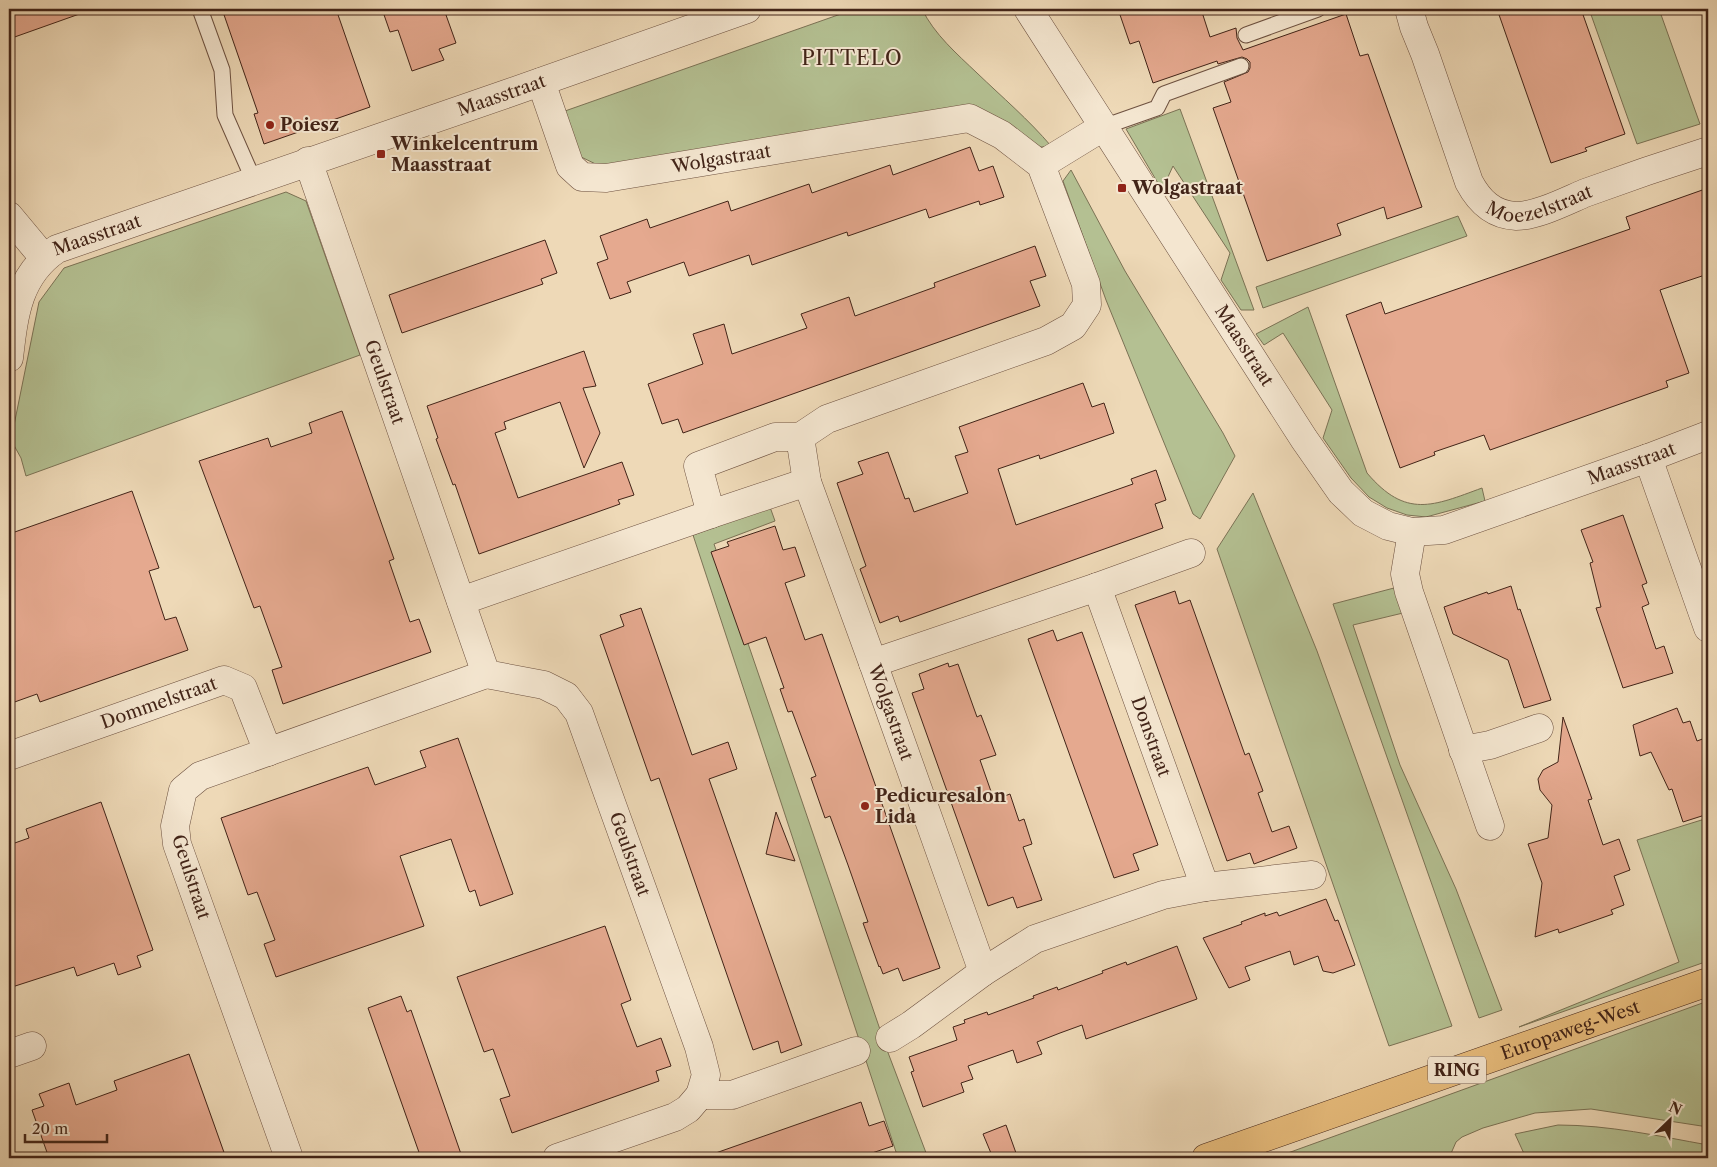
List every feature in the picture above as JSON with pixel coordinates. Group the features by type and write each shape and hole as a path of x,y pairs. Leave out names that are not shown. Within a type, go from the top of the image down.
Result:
{"main road":[{"name":"Europaweg-West","path":"1206,1158 1708,982"}],"street":[{"name":"Maasstraat","path":"9,358 14,321 27,280 44,258 57,250 747,9"},
{"name":"Maasstraat","path":"1028,9 1304,438 1341,492 1363,513 1388,526 1412,532 1444,530 1648,458 1708,434"},
{"name":"Moezelstraat","path":"1409,9 1475,194 1483,204 1499,212 1516,216 1537,211 1639,173 1708,150"},
{"name":"Wolgastraat","path":"541,82 570,166 582,177 606,178 969,118 1002,135 1040,165"},
{"path":"711,514 698,466 775,437 800,436 827,419 1046,341 1073,326 1087,305 1086,284 1040,165 1103,127"},
{"name":"Geulstraat","path":"308,162 486,674"},
{"path":"9,216 44,258"},
{"name":"Wolgastraat","path":"800,436 807,482 983,972"},
{"path":"1648,458 1708,628"},
{"path":"461,601 807,482"},
{"path":"1412,532 1405,574 1409,592 1490,826"},
{"path":"873,663 1097,587 1190,553"},
{"name":"Donstraat","path":"1097,587 1204,886"},
{"name":"Geulstraat","path":"289,1158 177,844 175,826 183,790 200,776 486,674 544,685 566,696 579,713 699,1047 706,1075 700,1095"},
{"name":"Dommelstraat","path":"9,756 224,680 243,688 268,752"},
{"path":"1463,750 1490,745 1539,728"},
{"path":"890,1038 911,1026 983,972 1035,940 1164,895 1204,886 1312,875"},
{"path":"557,1158 675,1117 688,1110 700,1095 732,1095 856,1051"}],"lane":[{"path":"200,9 222,70 226,115 254,181"},
{"path":"1246,35 1318,9"},
{"path":"1103,127 1157,108 1164,94 1241,66"}],"green space":[{"path":"855,9 922,9 946,43 1025,118 1051,146 1032,148 993,117 604,168 577,155 565,111"},
{"path":"1589,9 1659,9 1700,124 1637,144"},
{"path":"1180,109 1254,310 1241,310 1221,280 1230,253 1173,166 1162,190 1126,129"},
{"path":"1071,170 1125,271 1235,456 1200,519 1193,514 1106,300 1063,181"},
{"path":"286,192 306,201 360,355 26,476 21,458 11,440 39,302 64,268"},
{"path":"1458,216 1467,236 1263,308 1256,287"},
{"path":"1308,307 1367,473 1381,488 1408,503 1421,504 1449,500 1482,488 1485,501 1426,517 1407,515 1387,508 1369,497 1351,478 1323,438 1332,410 1283,333 1264,345 1256,334"},
{"path":"1253,493 1317,651 1452,1026 1389,1046 1217,549"},
{"path":"770,507 775,521 714,544 887,1050 928,1158 898,1158 693,535"},
{"path":"1394,588 1403,613 1353,625 1400,765 1456,889 1502,1010 1479,1018 1333,604"},
{"path":"1708,818 1708,961 1519,1027 1679,962 1637,840"},
{"path":"1708,1001 1708,1127 1591,1109 1535,1113 1483,1128 1462,1137 1456,1142 1449,1158 1274,1158"},
{"path":"1558,1125 1615,1129 1708,1145 1708,1158 1705,1158 1703,1155 1692,1158 1526,1158 1515,1134"}],"building":[{"path":"9,9 85,9 85,12 9,39"},
{"path":"222,9 336,9 370,107 264,144 254,114 258,113"},
{"path":"382,9 448,9 449,14 446,15 456,43 439,49 444,60 412,71 398,30 390,32"},
{"path":"1118,9 1201,9 1210,37 1236,28 1237,38 1243,50 1346,14 1360,56 1368,54 1422,207 1387,219 1384,207 1337,224 1341,235 1267,261 1213,108 1231,102 1224,82 1248,72 1250,62 1242,57 1218,64 1217,61 1153,83 1139,41 1130,44"},
{"path":"1497,9 1581,9 1625,134 1585,148 1587,151 1551,163"},
{"path":"970,147 979,171 993,166 1004,197 980,205 979,201 929,218 926,209 848,236 847,232 752,265 749,255 689,276 684,262 627,282 631,292 610,299 597,263 608,259 600,236 647,219 650,228 728,201 731,211 809,184 812,193 890,165 893,175"},
{"path":"1708,188 1708,274 1660,290 1689,373 1666,381 1668,387 1490,450 1484,435 1434,452 1435,455 1400,468 1346,315 1381,302 1385,314 1630,229 1626,217"},
{"path":"545,240 557,273 541,279 543,284 402,333 389,295"},
{"path":"1035,246 1046,276 1030,281 1040,306 683,433 678,419 662,424 648,384 703,364 693,334 724,324 732,354 807,328 801,314 849,297 855,316 935,287 934,283"},
{"path":"584,351 596,386 583,388 600,433 584,468 560,402 504,422 506,429 495,433 518,498 622,462 634,495 618,500 620,504 479,554 455,484 453,485 436,439 438,438 427,406"},
{"path":"1083,383 1092,407 1104,403 1114,433 1040,459 1039,455 998,469 1016,525 1133,484 1131,479 1156,470 1166,500 1155,504 1163,528 900,622 898,616 880,623 860,569 866,566 837,483 863,474 858,462 888,452 905,499 909,498 914,512 968,493 955,456 968,452 959,427"},
{"path":"342,411 394,559 389,561 410,622 419,619 431,652 283,704 272,670 282,667 260,606 254,608 199,461 268,438 271,447 312,433 309,423"},
{"path":"132,491 159,568 149,571 165,620 176,617 188,650 40,702 37,694 9,704 9,534"},
{"path":"1623,515 1647,583 1642,585 1649,604 1642,607 1656,649 1664,646 1673,673 1623,688 1596,608 1601,607 1590,563 1593,562 1581,530"},
{"path":"775,526 783,550 795,547 805,576 785,583 805,640 822,634 940,968 903,981 898,968 883,974 879,967 863,923 868,922 830,816 825,818 811,778 816,776 792,711 788,712 780,689 784,688 766,637 744,645 711,552 729,546 727,542"},
{"path":"1511,586 1551,700 1524,708 1508,660 1453,634 1444,607"},
{"path":"1175,591 1179,604 1190,600 1245,755 1249,753 1263,791 1258,793 1272,832 1289,826 1297,848 1254,864 1250,853 1227,861 1135,605"},
{"path":"641,608 692,755 728,742 737,769 709,779 802,1045 781,1053 778,1041 753,1050 659,778 651,781 600,635 624,626 620,615"},
{"path":"1053,630 1057,641 1082,632 1158,845 1133,854 1139,870 1114,878 1028,639"},
{"path":"948,663 949,667 958,664 977,717 981,715 996,755 980,760 994,800 1010,794 1019,821 1024,819 1032,844 1023,847 1042,900 1017,908 1013,897 988,906 912,693 924,689 919,674"},
{"path":"1677,708 1683,723 1690,721 1697,741 1708,737 1708,814 1683,822 1672,789 1669,790 1651,752 1640,756 1633,725"},
{"path":"1563,717 1592,799 1588,800 1603,845 1619,839 1630,870 1614,876 1624,905 1611,910 1613,914 1559,933 1558,929 1535,937 1542,883 1528,844 1548,838 1552,805 1540,790 1538,779 1543,770 1558,762"},
{"path":"458,738 513,894 480,906 475,890 469,891 451,839 400,856 424,926 276,977 264,944 275,940 257,892 248,895 221,818 368,767 375,785 426,767 420,751"},
{"path":"101,802 153,950 137,956 141,967 118,975 114,963 77,976 74,967 9,988 9,845 29,838 26,829"},
{"path":"776,812 795,861 766,854"},
{"path":"1326,899 1335,921 1338,920 1355,965 1333,973 1323,971 1318,956 1294,965 1290,951 1245,967 1250,980 1229,988 1203,938 1242,924 1241,922 1265,913 1265,916 1277,912 1279,916"},
{"path":"605,926 631,1000 621,1004 637,1047 661,1038 671,1066 656,1071 659,1081 512,1133 500,1099 510,1096 493,1049 484,1052 457,977"},
{"path":"1177,946 1197,999 1086,1039 1082,1025 1037,1042 1042,1054 1017,1063 1013,1050 968,1066 973,1079 961,1083 964,1092 923,1107 911,1072 914,1071 909,1057 957,1040 953,1027 965,1023 964,1020 987,1012 988,1015 1034,998 1033,996 1057,987 1058,990 1126,962 1127,965"},
{"path":"401,996 407,1012 411,1010 461,1154 448,1158 421,1158 368,1008"},
{"path":"189,1054 226,1158 49,1158 32,1110 44,1106 39,1094 69,1083 76,1105 117,1090 114,1081"},
{"path":"861,1102 869,1126 884,1121 893,1146 857,1158 710,1158 710,1155"},
{"path":"1006,1125 1016,1153 1003,1158 993,1158 983,1134"}],"place":[{"name":"Poiesz","path":"270,125"},
{"name":"Winkelcentrum Maasstraat","path":"381,154"},
{"name":"Wolgastraat","path":"1122,188"},
{"name":"Pedicuresalon Lida","path":"865,806"}],"district":[{"name":"PITTELO","path":"852,58"}]}
